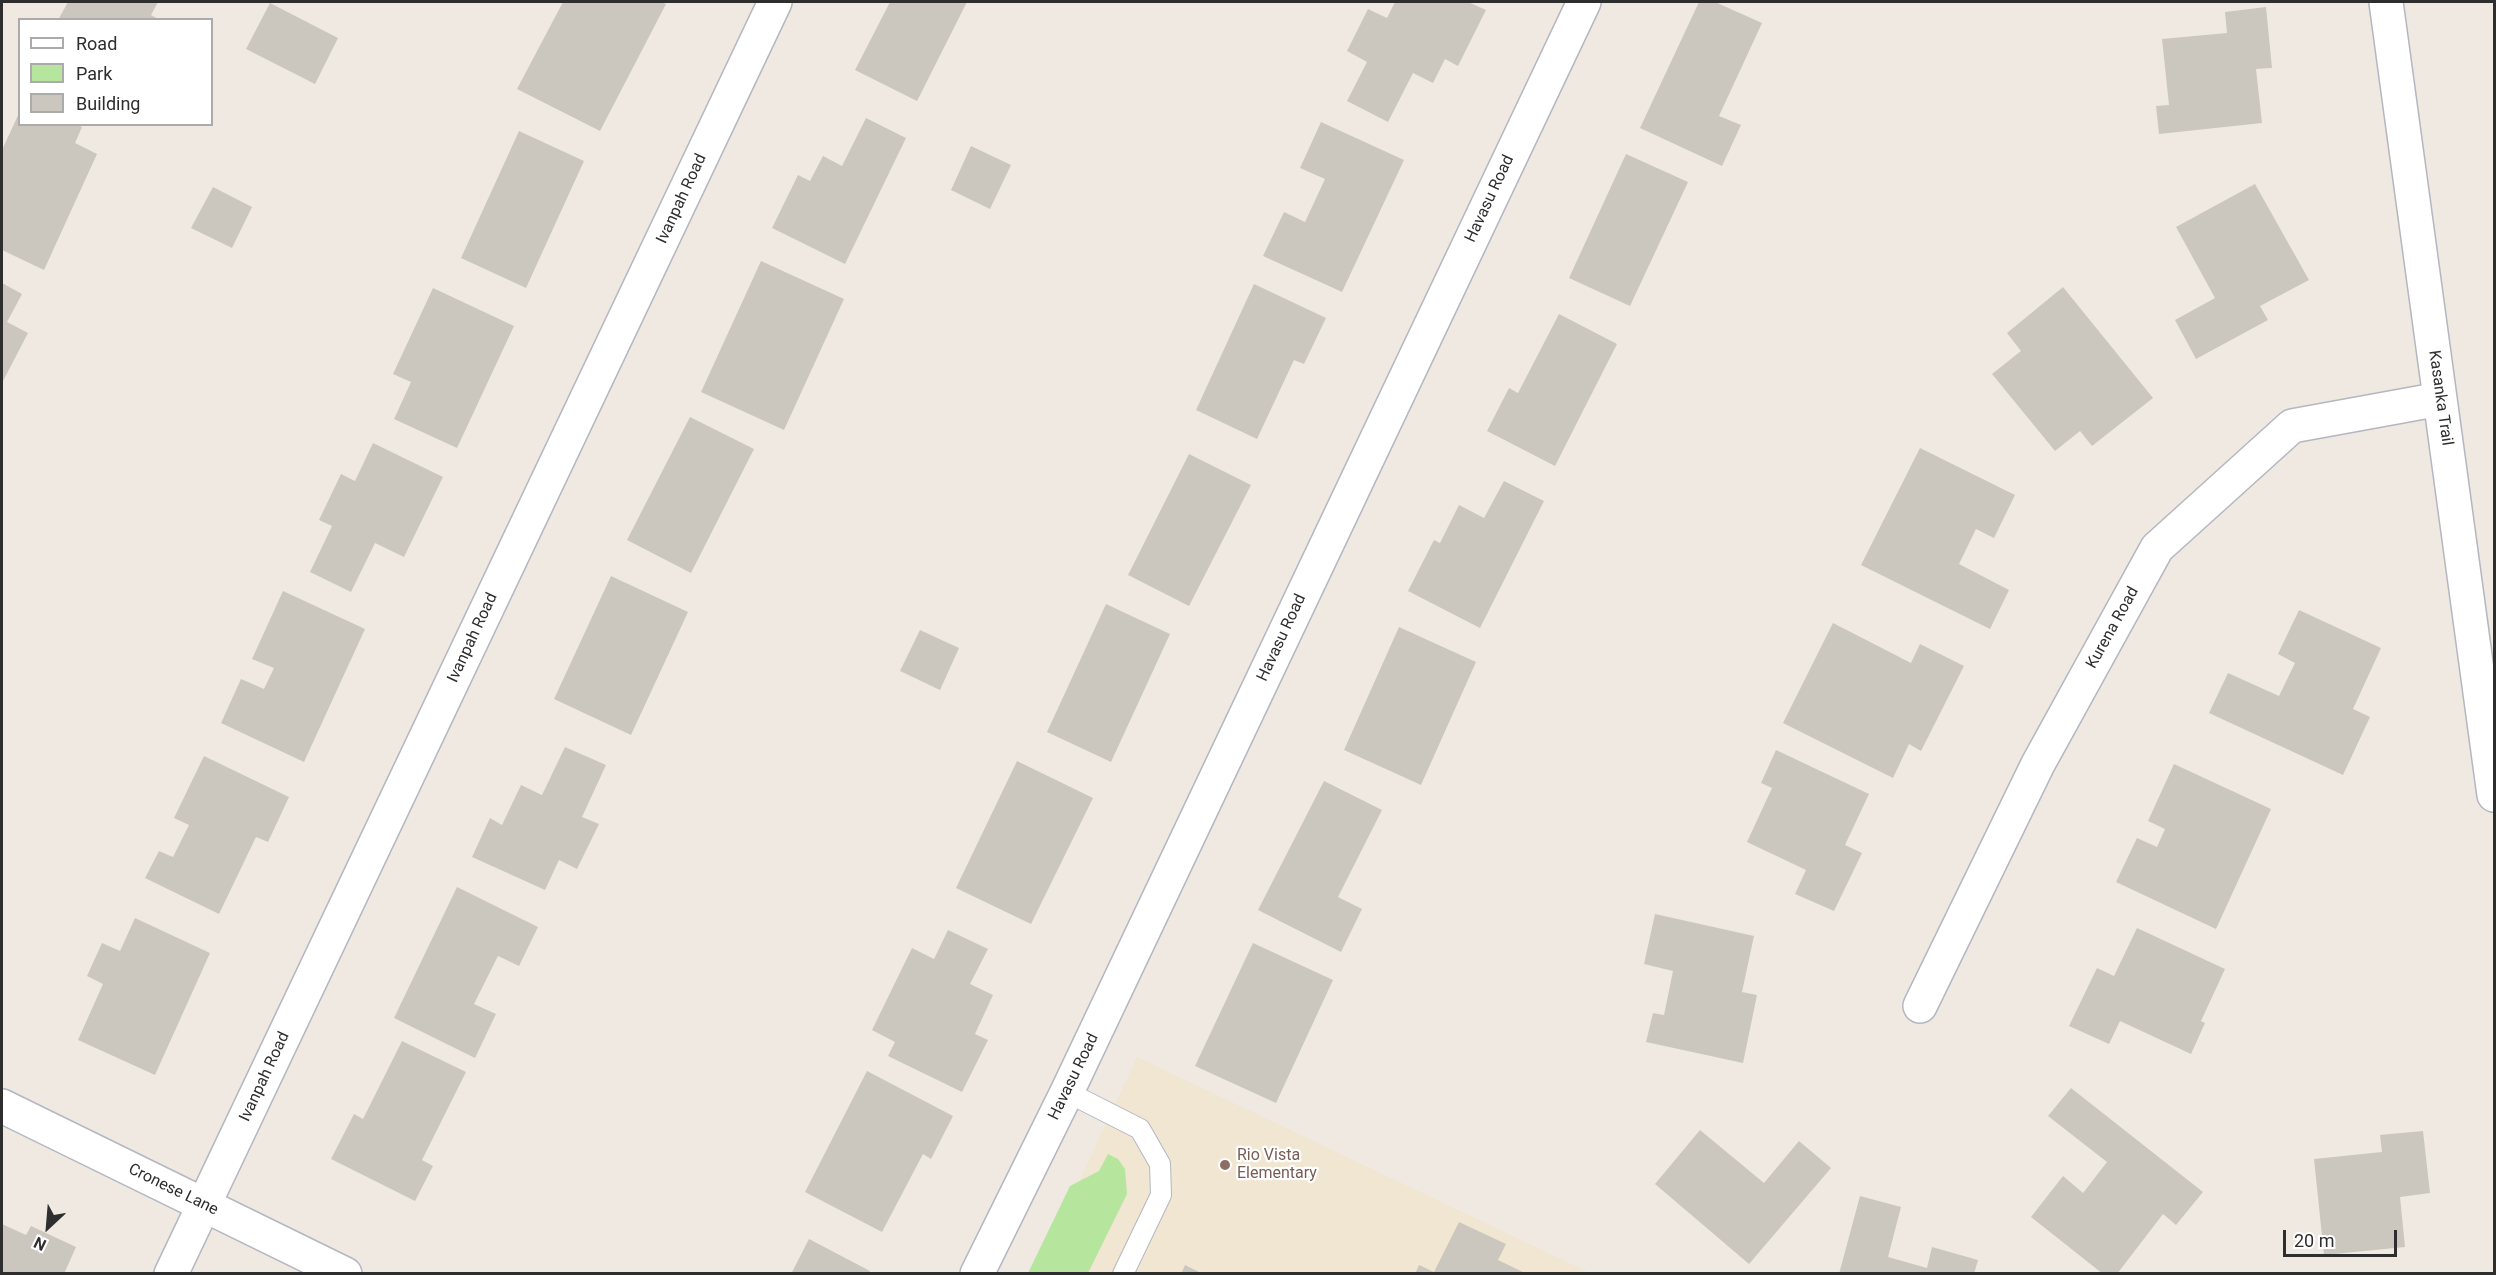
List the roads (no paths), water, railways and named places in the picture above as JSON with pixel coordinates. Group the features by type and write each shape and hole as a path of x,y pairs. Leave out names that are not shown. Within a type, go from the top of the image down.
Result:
{"street":[{"name":"Ivanpah Road","path":"171,1274 775,2"},
{"name":"Havasu Road","path":"978,1274 1067,1092 1584,2"},
{"name":"Kasanka Trail","path":"2386,2 2494,795"},
{"name":"Kurena Road","path":"1920,1006 2038,764 2157,548 2292,426 2440,399"},
{"name":"Cronese Lane","path":"2,1106 345,1274"}],"lane":[{"path":"1067,1092 1140,1129 1160,1164 1161,1195 1123,1274"}],"place":[{"name":"Rio Vista Elementary","path":"1225,1165"}]}
